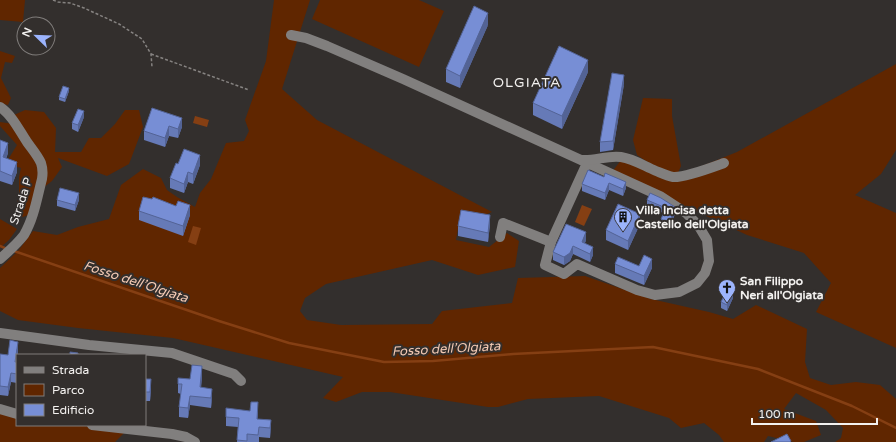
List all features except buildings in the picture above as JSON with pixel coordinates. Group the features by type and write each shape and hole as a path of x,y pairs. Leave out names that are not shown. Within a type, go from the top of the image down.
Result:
{"street":[{"path":"291,35 306,38 327,46 403,79 660,196 686,213 698,225 707,240 709,260 705,274 697,284 679,292 655,294 637,290 577,264 564,274 545,265 551,242 583,161"},
{"name":"Strada P","path":"0,107 13,120 39,160 42,169 42,179 31,221 15,246 2,258"},
{"path":"583,161 606,157 620,157 631,159 674,177 724,163"},
{"path":"500,237 503,223 551,242"},
{"path":"0,333 172,353 234,374 241,381"},
{"path":"0,409 16,414"},
{"path":"101,426 172,434 195,442"}],"path":[{"path":"54,0 58,2 70,3 84,8 119,24 142,39 151,54 152,67"},
{"path":"151,54 249,90"}],"green space":[{"path":"0,0 25,0 24,16 16,16 16,21 0,20"},
{"path":"274,0 310,0 282,89 317,120 492,212 479,217 460,217 456,240 489,247 507,233 519,241 515,267 478,275 432,260 326,284 305,298 300,311 307,320 341,325 432,324 442,311 512,303 518,278 585,276 651,299 733,319 756,305 807,329 805,362 810,378 831,385 856,382 880,385 896,399 896,442 835,442 841,438 843,428 826,410 796,393 784,409 816,421 821,435 804,442 794,442 768,436 764,442 724,442 719,435 704,423 681,428 669,418 599,396 528,399 498,407 488,407 390,392 362,392 336,402 323,398 343,377 173,338 18,320 0,311 0,268 18,251 33,231 57,235 78,227 109,219 121,185 143,169 161,178 167,190 195,207 200,193 211,179 226,143 244,141 249,131 245,120 266,61"},
{"path":"320,0 419,0 444,11 419,67 312,19"},
{"path":"0,51 15,56 12,63 5,62 1,78 11,98 8,105 0,103"},
{"path":"896,64 896,150 881,174 855,195 896,213 896,348 816,312 831,283 804,253 747,235 612,172 621,160 658,169 637,155 633,140 643,98 672,99 672,116 681,166 678,173 682,174 737,152"},
{"path":"25,110 44,112 56,128 55,152 81,152 89,138 101,138 115,124 125,110 139,110 143,127 129,164 107,176 58,158 62,167 52,181 34,195 36,212 23,217 14,217 19,195 19,177 21,168 7,164 17,145 0,126 0,122 21,125 14,115"},
{"path":"0,219 17,229 9,240 0,248"},
{"path":"0,411 16,414 16,426 84,426 124,433 115,442 0,442"}],"shaded area":[{"path":"195,116 209,120 207,127 193,123"},
{"path":"582,205 592,209 584,226 575,222"},
{"path":"193,226 201,228 196,245 188,242"}],"waterway":[{"name":"Fosso dell’Olgiata","path":"0,246 7,249"},
{"name":"Fosso dell’Olgiata","path":"14,251 219,321 289,343 384,362 433,361 513,354 653,347 758,369 852,406 896,428"}],"place":[{"name":"Villa Incisa detta Castello dell'Olgiata","path":"623,232"},
{"name":"San Filippo Neri all'Olgiata","path":"727,303"}],"district":[{"name":"OLGIATA","path":"527,82"}]}
